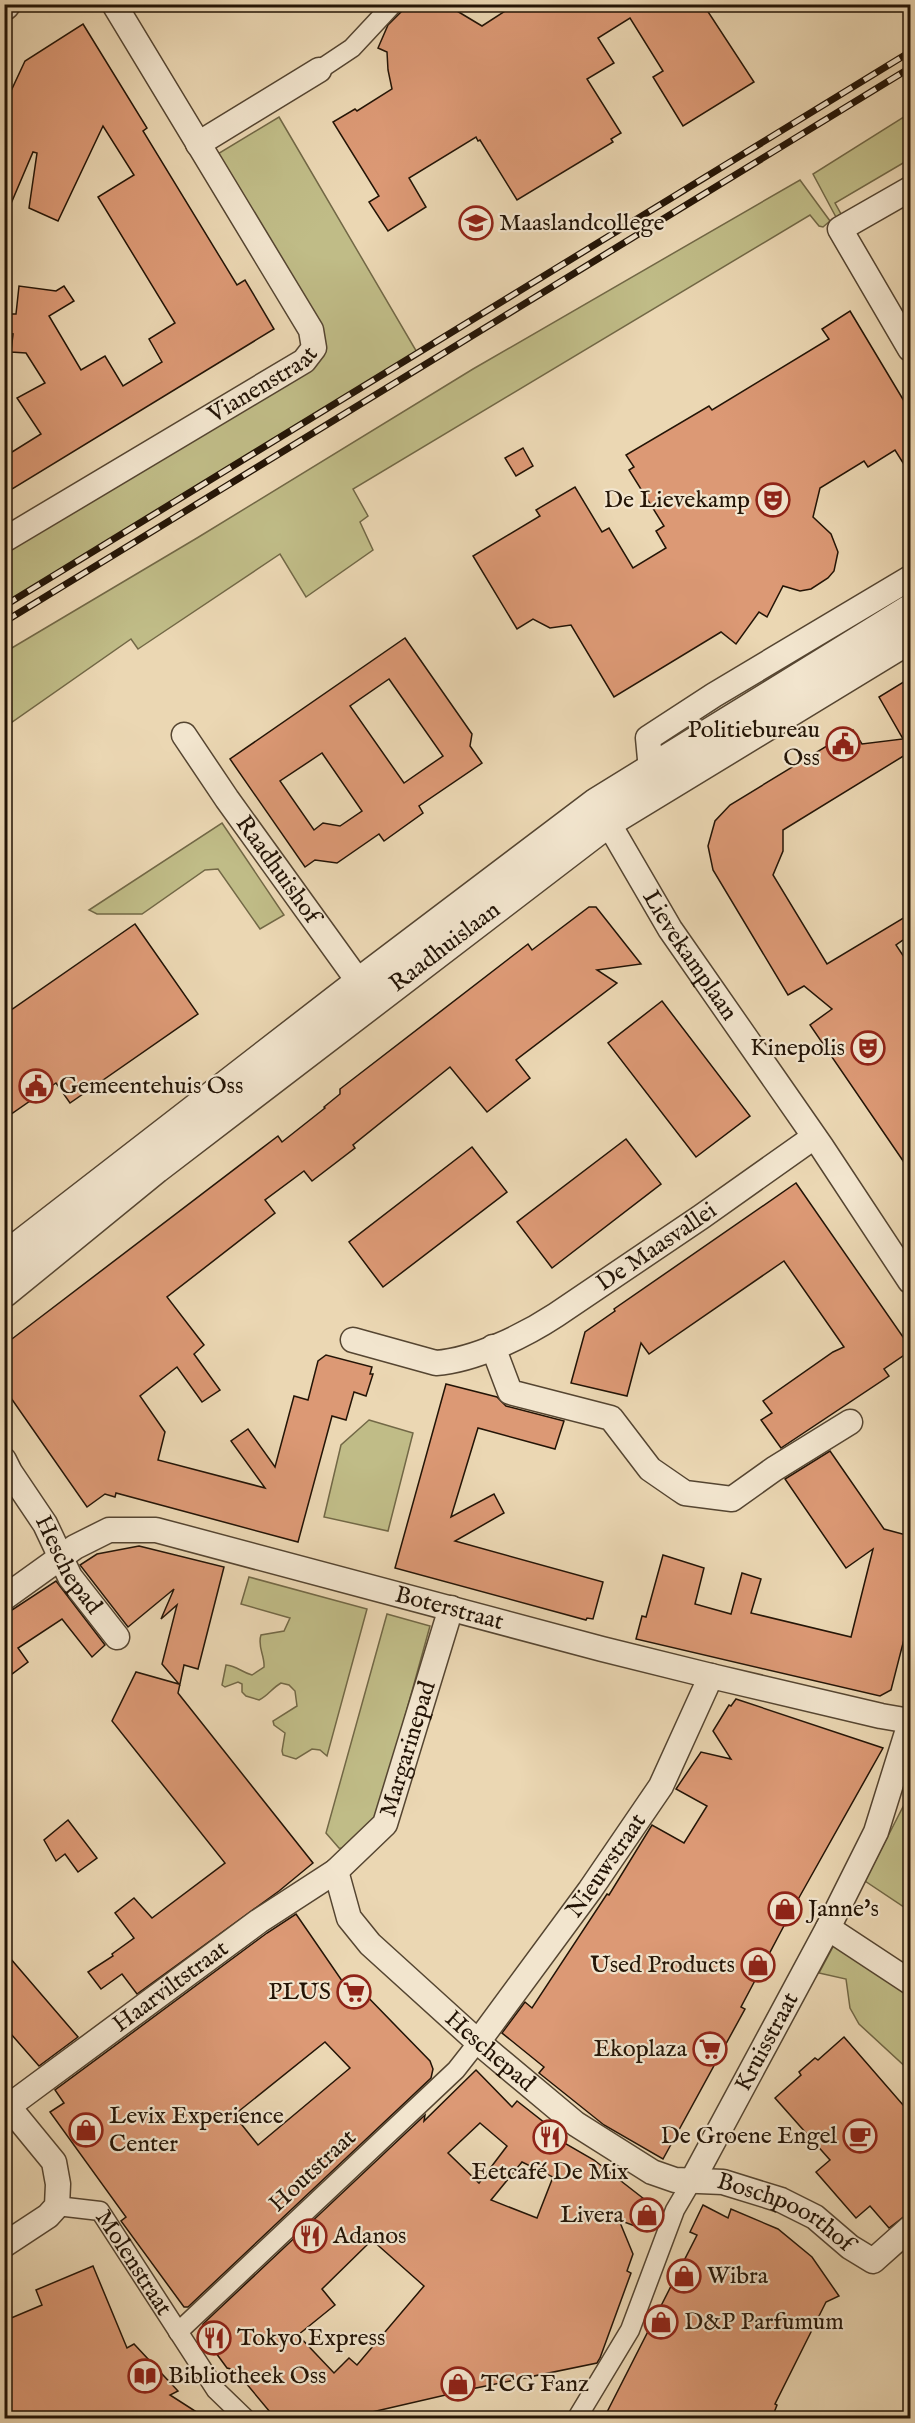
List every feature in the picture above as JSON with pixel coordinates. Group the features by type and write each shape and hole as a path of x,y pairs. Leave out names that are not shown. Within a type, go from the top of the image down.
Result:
{"street":[{"name":"Vianenstraat","path":"4,540 304,361 314,348 311,330 114,4"},
{"path":"198,144 352,48 393,4"},
{"path":"910,189 840,230 910,349"},
{"path":"651,770 648,738 714,695 910,578"},
{"name":"Raadhuislaan","path":"4,1258 366,992 602,813 651,770 910,610"},
{"name":"Raadhuislaan","path":"602,813 910,638"},
{"name":"Raadhuishof","path":"184,735 227,799 366,992"},
{"name":"Lievekamplaan","path":"602,813 670,929 814,1137 910,1281"},
{"name":"Raadhuislaan","path":"4,1292 366,992"},
{"name":"De Maasvallei","path":"353,1340 436,1363 449,1362 493,1347 538,1327 701,1218 814,1137"},
{"path":"493,1347 510,1392 611,1418 650,1469 685,1493 732,1499 774,1469 850,1422"},
{"name":"Heschepad","path":"4,1460 45,1524 70,1577 117,1637"},
{"name":"Boterstraat","path":"4,1598 75,1547 109,1530 156,1530 711,1676 910,1722"},
{"name":"Margarinepad","path":"336,1872 385,1824 451,1608"},
{"name":"Nieuwstraat","path":"478,2042 590,1890 661,1786 711,1676"},
{"name":"Kruisstraat","path":"577,2418 630,2330 675,2210 828,1928 876,1832 910,1722"},
{"name":"Heschepad","path":"336,1872 349,1918 370,1944 478,2042 576,2124 652,2172 675,2180 692,2181"},
{"name":"Haarviltstraat","path":"7,2104 260,1922 336,1872"},
{"path":"828,1928 910,1982"},
{"name":"Houtstraat","path":"178,2332 456,2070 478,2042"},
{"name":"Molenstraat","path":"7,2104 54,2162 58,2184 57,2206 100,2211 216,2390 245,2418"},
{"name":"Boschpoorthof","path":"692,2181 723,2182 781,2200 815,2217 850,2247 873,2261 910,2228"},
{"path":"4,2246 48,2216 57,2206"}],"shaded area":[{"path":"910,113 910,159 835,203 841,214 837,219 813,174"},
{"path":"279,117 418,354 5,605 5,552 315,363 211,158"},
{"path":"800,180 830,221 823,227 819,226 810,215 353,489 368,516 360,522 373,550 306,597 280,554 138,649 131,639 5,727 5,652 473,369"},
{"path":"222,823 284,915 260,929 218,869 205,870 142,914 97,914 89,910"},
{"path":"369,1420 413,1433 388,1531 324,1517 341,1445"},
{"path":"249,1577 367,1609 327,1756 320,1750 312,1749 296,1759 283,1755 285,1733 274,1725 273,1721 297,1706 295,1691 289,1685 281,1683 259,1700 246,1696 242,1692 242,1684 238,1682 225,1687 222,1685 226,1665 252,1675 264,1667 261,1635 284,1631 290,1618 241,1604"},
{"path":"387,1614 430,1626 380,1807 350,1847 339,1848 326,1833"},
{"path":"908,1797 910,1798 910,1911 865,1881"},
{"path":"834,1945 910,1988 910,2071 859,2024 850,2008 846,1979 819,1973"}],"building":[{"path":"409,4 458,4 457,11 482,26 516,4 703,4 754,82 683,126 653,77 663,71 630,18 598,38 614,63 587,79 621,133 611,139 613,142 517,200 476,137 409,178 426,207 388,231 369,202 379,196 333,122 355,109 357,111 392,89 387,52 378,48 388,25"},
{"path":"83,24 147,128 143,131 237,285 245,280 274,329 4,494 4,457 41,434 17,398 45,383 26,353 11,352 13,334 6,333 9,314 16,314 19,286 56,291 64,286 74,301 49,316 81,370 105,356 123,386 162,362 149,339 175,323 98,197 134,175 103,126 58,221 29,208 37,153 33,152 4,220 4,106 25,61"},
{"path":"850,311 910,411 910,474 895,450 868,467 864,461 820,488 813,517 831,534 838,552 834,571 828,578 811,589 800,591 783,586 767,617 759,612 736,644 721,632 614,697 571,625 550,628 533,619 517,629 473,556 540,516 536,510 575,487 602,532 609,528 633,568 666,548 656,531 664,526 629,470 634,467 626,455 709,406 712,410 829,339 822,329"},
{"path":"523,448 533,466 516,476 505,458"},
{"path":"405,638 472,734 470,746 482,763 419,806 423,813 384,841 379,834 337,863 315,860 305,867 230,759","holes":["389,679 443,756 404,783 350,706","322,753 362,811 340,826 323,823 314,830 280,781"]},
{"path":"910,678 910,752 783,830 783,851 773,875 827,964 910,914 910,935 896,945 910,966 910,1171 810,1025 832,1009 804,986 788,995 713,870 708,846 715,821 730,805 853,730 862,744 903,739 879,697"},
{"path":"589,907 596,907 641,964 597,970 617,983 516,1060 530,1078 487,1112 450,1067 353,1145 355,1148 312,1181 304,1171 265,1200 275,1213 167,1297 204,1345 194,1354 220,1390 202,1402 177,1367 140,1396 165,1432 158,1460 265,1488 231,1441 248,1429 275,1467 294,1396 308,1400 318,1361 326,1355 372,1367 370,1374 373,1374 366,1396 354,1392 346,1420 332,1416 298,1542 116,1493 115,1497 105,1494 87,1507 4,1388 4,1345 278,1136 282,1142 325,1108 340,1094 340,1089 528,944 532,950"},
{"path":"135,924 198,1014 70,1103 56,1083 4,1119 4,1015"},
{"path":"662,1001 750,1116 696,1157 608,1043"},
{"path":"626,1139 661,1184 552,1268 517,1222"},
{"path":"472,1147 507,1192 383,1287 349,1242"},
{"path":"796,1183 910,1347 910,1351 884,1369 889,1376 781,1448 761,1420 772,1413 763,1401 833,1352 844,1347 784,1261 649,1354 641,1343 627,1396 571,1383 585,1332 615,1311 614,1309"},
{"path":"446,1384 497,1397 506,1406 564,1421 555,1449 478,1428 451,1517 494,1494 504,1513 455,1541 603,1582 593,1619 587,1618 586,1620 395,1568"},
{"path":"830,1451 884,1529 910,1536 910,1616 891,1690 880,1696 636,1639 642,1616 646,1617 663,1555 704,1568 695,1604 731,1614 742,1573 761,1579 751,1613 851,1637 873,1549 846,1568 785,1479"},
{"path":"139,1546 224,1567 198,1669 184,1665 178,1693 313,1863 279,1891 137,1994 122,1974 101,1989 88,1972 113,1956 112,1954 134,1938 115,1913 134,1898 152,1918 225,1863 112,1721 136,1672 179,1684 162,1664 177,1605 161,1619 174,1589 128,1627 80,1565 97,1554"},
{"path":"56,1581 105,1645 92,1657 62,1619 18,1648 28,1662 4,1680 4,1612 12,1610"},
{"path":"736,1699 883,1748 796,1903 741,2007 745,2009 663,2159 604,2125 539,2073 544,2067 502,2033 525,2002 532,2008 607,1894 609,1895 652,1825 684,1843 707,1806 676,1789 701,1752 731,1759 713,1731 729,1705 731,1706"},
{"path":"68,1820 97,1858 78,1872 65,1854 56,1861 44,1840"},
{"path":"296,1914 349,1991 357,1986 430,2061 433,2069 431,2078 188,2307 184,2307 121,2221 126,2217 50,2112 64,2103 55,2090","holes":["325,2042 350,2068 258,2145 234,2115"]},
{"path":"4,1951 78,2037 39,2066 4,2026"},
{"name":"De Groene Engel","path":"844,2037 910,2113 910,2212 889,2228 870,2206 856,2218 816,2172 830,2160 775,2098 801,2075 799,2072 815,2058 818,2060"},
{"path":"476,2070 512,2107 517,2101 550,2127 547,2133 594,2160 653,2206 643,2229 619,2220 633,2254 627,2271 631,2273 600,2358 597,2363 346,2418 275,2418 235,2370 227,2368 202,2334 203,2324 425,2115 424,2121","holes":["480,2123 507,2146 479,2183 448,2153","522,2162 553,2177 537,2218 491,2200","372,2240 424,2286 357,2365 349,2358 334,2373 298,2335 335,2305 322,2289"]},
{"path":"703,2205 728,2218 731,2209 778,2229 812,2257 839,2296 826,2302 775,2404 777,2405 772,2418 604,2418 697,2235 690,2232"},
{"path":"93,2266 127,2348 134,2344 178,2391 170,2395 206,2418 4,2418 4,2321 42,2305 36,2290"}],"railway":[{"path":"4,606 910,52"},
{"path":"4,622 910,68"}],"place":[{"name":"Maaslandcollege","path":"476,223"},
{"name":"De Lievekamp","path":"773,500"},
{"name":"Politiebureau Oss","path":"843,744"},
{"name":"Kinepolis","path":"868,1048"},
{"name":"Gemeentehuis Oss","path":"36,1086"},
{"name":"Janne's","path":"785,1909"},
{"name":"Used Products","path":"758,1965"},
{"name":"PLUS","path":"354,1992"},
{"name":"Ekoplaza","path":"710,2049"},
{"name":"Levix Experience Center","path":"86,2130"},
{"name":"De Groene Engel","path":"860,2136"},
{"name":"Eetcafé De Mix","path":"550,2137"},
{"name":"Livera","path":"647,2215"},
{"name":"Adanos","path":"310,2236"},
{"name":"Wibra","path":"684,2276"},
{"name":"D&P Parfumum","path":"661,2322"},
{"name":"Tokyo Express","path":"214,2338"},
{"name":"Bibliotheek Oss","path":"145,2376"},
{"name":"TCG Fanz","path":"458,2384"}]}
